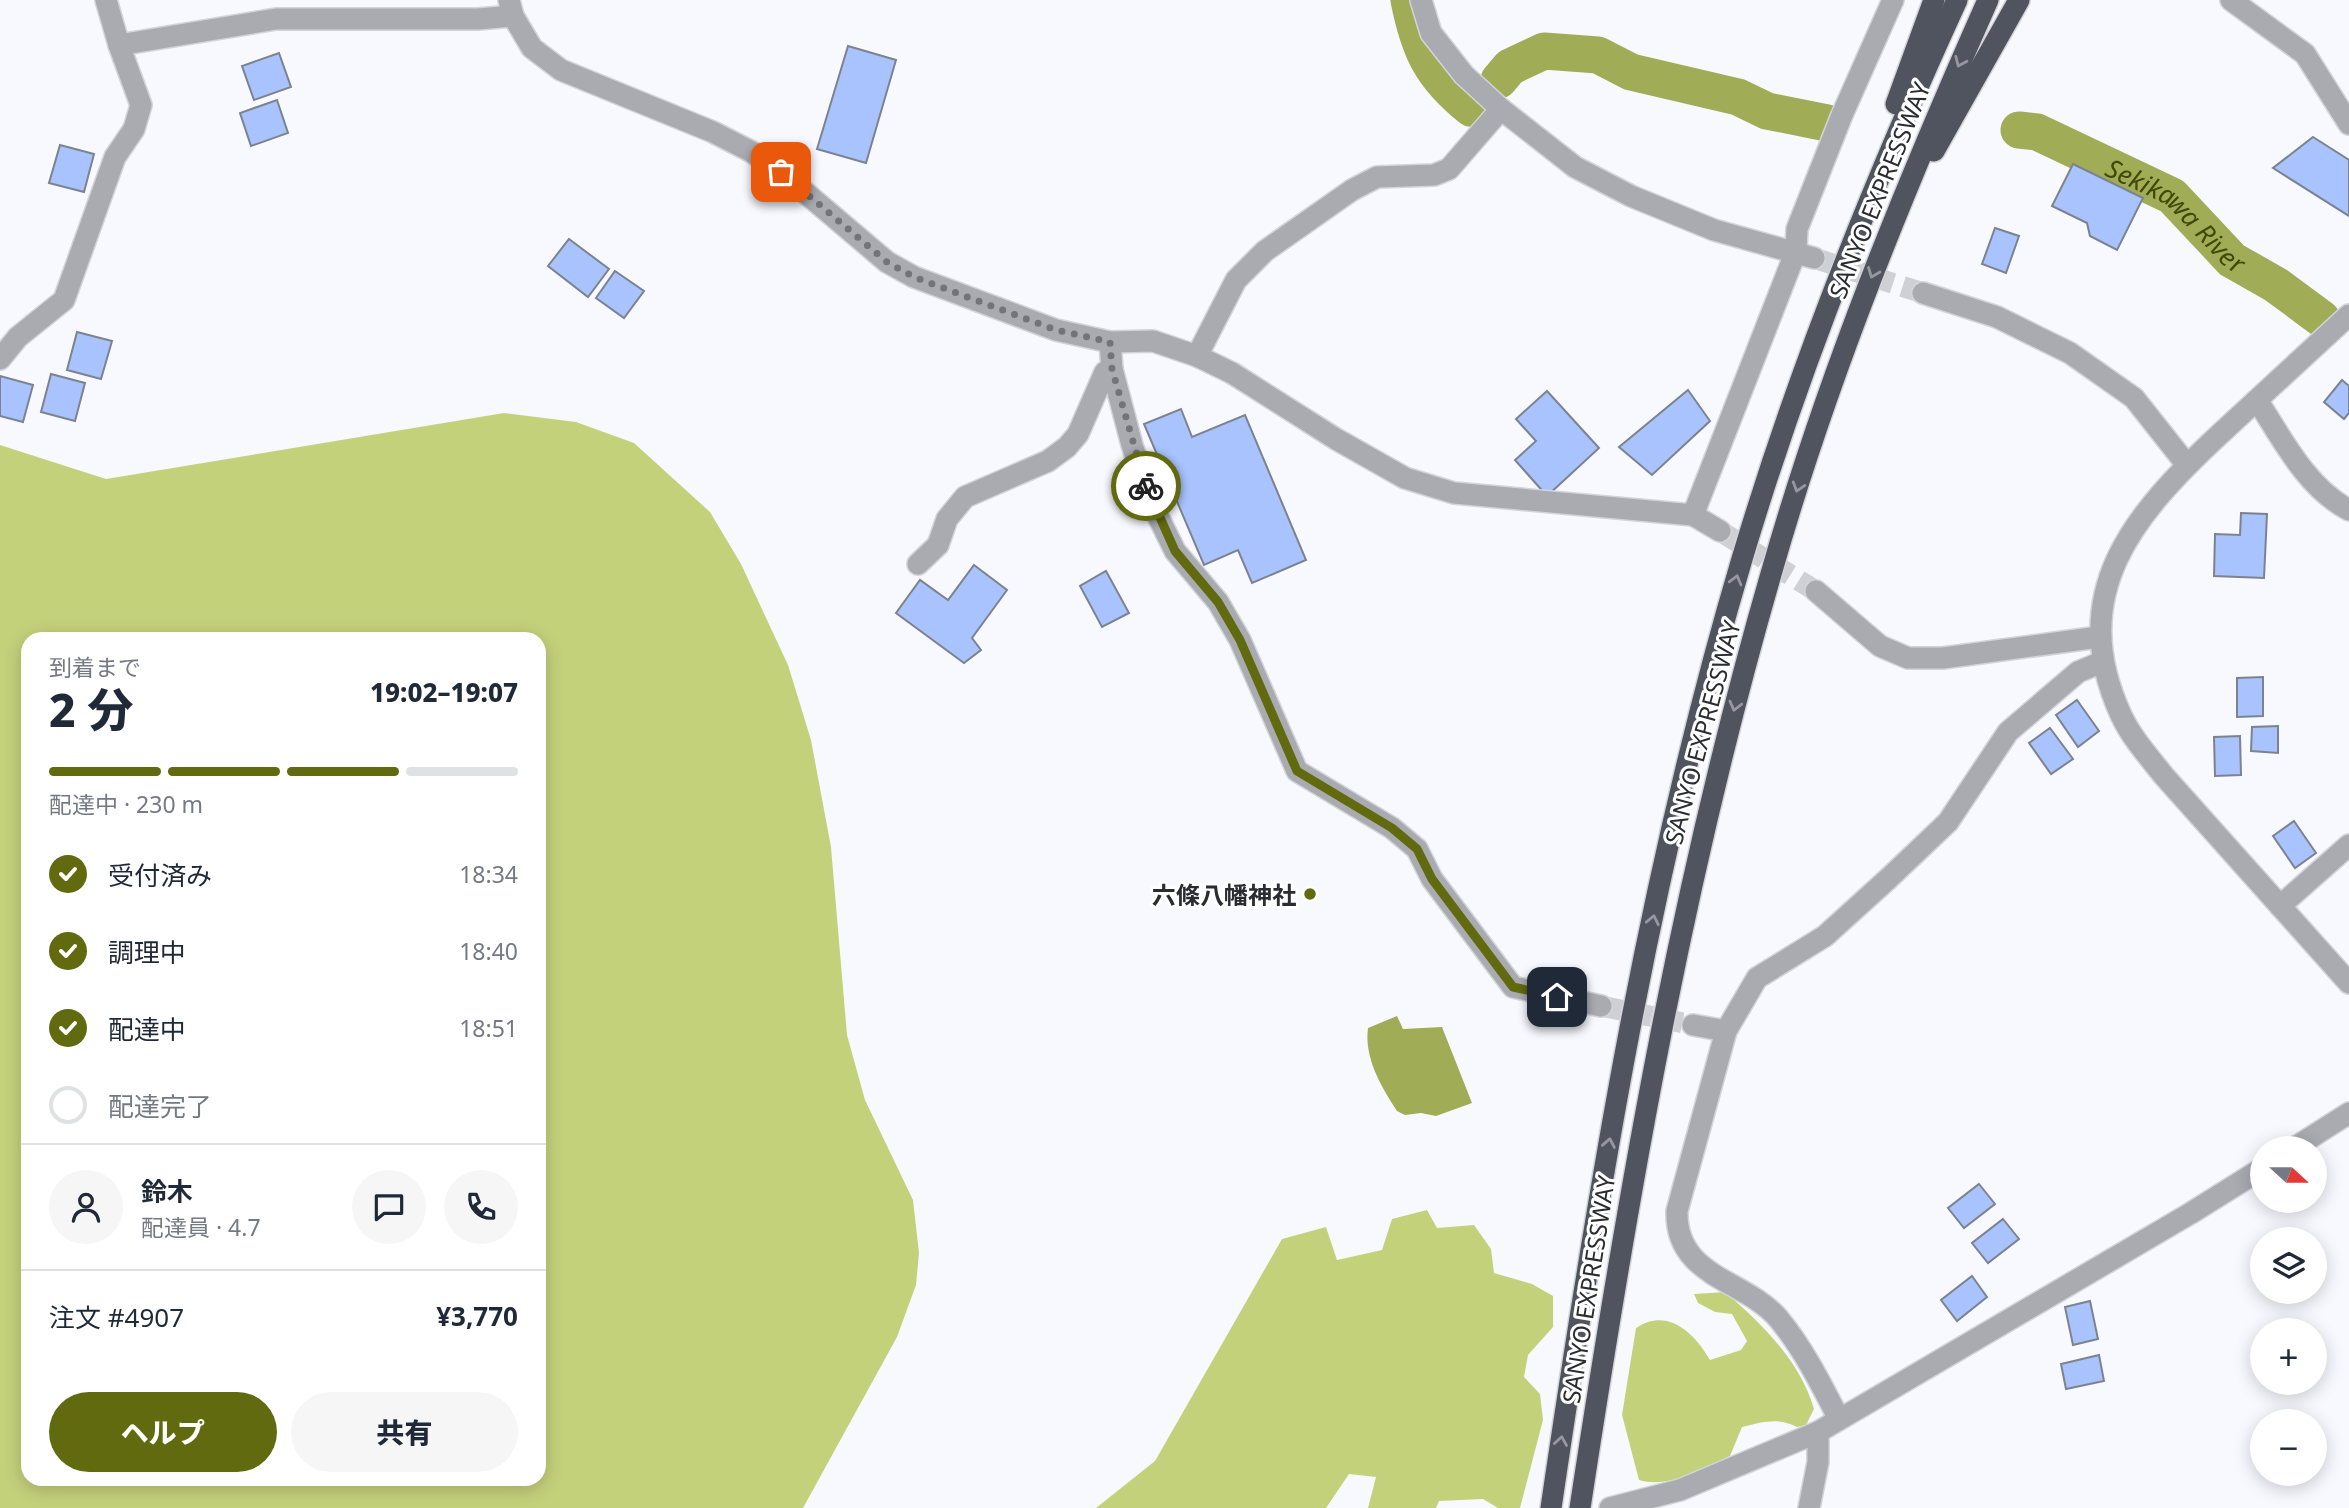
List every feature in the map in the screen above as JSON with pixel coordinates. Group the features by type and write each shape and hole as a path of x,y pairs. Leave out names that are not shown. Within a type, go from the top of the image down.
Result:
{"highway":[{"path":"1819,331 1934,0"},
{"name":"SANYO EXPRESSWAY","path":"1551,1508 1584,1282 1622,1067 1669,846 1742,558 1819,331 1909,103 1957,0"},
{"name":"SANYO EXPRESSWAY","path":"1580,1508 1614,1287 1651,1075 1698,850 1775,559 1810,448 1887,236 1988,0"},
{"path":"1887,236 2019,0"}],"street":[{"path":"0,359 18,337 64,300 115,157 134,129 141,106 106,0"},
{"path":"1421,0 1432,33 1464,75 1501,109 1575,167 1631,196 1714,230 1805,254"},
{"path":"1693,515 1805,254 1797,229 1842,115 1893,0"},
{"path":"2231,0 2269,25 2305,54 2349,124"},
{"path":"119,46 276,19 478,19 511,8 532,48 561,70 713,132 752,152 781,172 887,262 914,277 1056,330 1110,342 1153,341 1198,356 1232,373 1336,439 1405,478 1454,493 1693,515 1720,531"},
{"path":"1198,356 1236,280 1265,251 1352,190 1377,177 1434,175 1449,169 1501,109"},
{"path":"1923,293 1997,317 2070,353 2134,398 2187,465"},
{"path":"2349,315 2187,465 2151,503 2126,537 2109,572 2099,637 2102,662 2121,716 2137,741 2349,983"},
{"path":"1110,342 1112,369 1150,500 1175,551 1218,602 1240,640 1297,771 1392,828 1417,849 1432,879 1513,987 1601,1006"},
{"path":"918,564 939,545 947,519 965,497 1048,461 1067,447 1078,434 1105,372 1112,369"},
{"path":"2257,400 2305,474 2328,499 2349,510"},
{"path":"1816,591 1880,646 1908,658 1943,658 2099,637"},
{"path":"1839,1419 1814,1370 1776,1316 1684,1249 1676,1230 1677,1211 1726,1031 1757,978 1825,936 1948,822 2008,732 2078,672 2102,662"},
{"path":"2280,906 2349,845"},
{"path":"1693,1025 1726,1031"},
{"path":"2313,1136 2349,1113"},
{"path":"1610,1508 1680,1490 1818,1433 2250,1176"},
{"path":"1809,1508 1818,1462 1818,1433"}],"shaded area":[{"path":"504,413 576,422 634,443 710,512 741,564 788,665 811,740 831,847 847,1035 865,1100 913,1200 919,1253 916,1285 897,1337 803,1508 0,1508 0,445 106,479"},
{"path":"1397,1016 1403,1029 1442,1027 1472,1103 1436,1116 1421,1113 1405,1115 1397,1111 1375,1071 1367,1039 1368,1028"},
{"path":"1427,1210 1437,1228 1474,1225 1491,1249 1494,1273 1532,1284 1553,1296 1553,1327 1528,1355 1524,1377 1540,1394 1543,1420 1520,1508 1498,1508 1483,1499 1439,1501 1436,1508 1368,1508 1376,1477 1349,1474 1326,1508 1096,1508 1155,1461 1282,1239 1326,1227 1337,1260 1382,1250 1392,1219"},
{"path":"1725,1292 1778,1344 1799,1375 1814,1409 1806,1425 1797,1427 1770,1421 1742,1427 1730,1456 1697,1472 1662,1482 1639,1480 1622,1415 1636,1328 1658,1320 1679,1326 1696,1340 1710,1360 1741,1350 1747,1341 1732,1314 1715,1312 1698,1303 1694,1294"}],"building":[{"path":"848,46 896,60 866,163 817,149"},
{"path":"279,53 291,87 254,100 242,66"},
{"path":"277,100 288,133 251,146 240,113"},
{"path":"2313,137 2349,160 2349,216 2273,168"},
{"path":"60,145 94,154 84,192 49,183"},
{"path":"2073,164 2143,198 2117,250 2090,236 2087,223 2052,206"},
{"path":"1995,228 2019,236 2006,273 1982,264"},
{"path":"569,239 609,269 588,297 548,266"},
{"path":"615,271 644,291 624,318 596,298"},
{"path":"77,332 112,341 101,379 67,370"},
{"path":"51,374 85,383 75,421 41,412"},
{"path":"0,376 33,385 23,422 0,416"},
{"path":"2342,380 2349,386 2349,413 2344,419 2324,402"},
{"path":"1688,390 1710,421 1652,475 1619,447"},
{"path":"1547,391 1599,448 1547,496 1515,460 1536,441 1516,419"},
{"path":"1181,409 1192,437 1245,415 1306,560 1252,583 1238,550 1204,565 1144,424"},
{"path":"2241,513 2267,514 2264,578 2214,576 2215,534 2240,535"},
{"path":"974,565 1007,590 972,638 981,650 964,663 896,613 920,580 948,600"},
{"path":"1106,571 1129,613 1102,627 1080,586"},
{"path":"2263,677 2263,716 2237,717 2237,678"},
{"path":"2077,700 2099,731 2078,747 2056,715"},
{"path":"2278,726 2278,753 2251,751 2252,727"},
{"path":"2050,728 2073,759 2051,774 2029,743"},
{"path":"2240,736 2241,775 2215,776 2214,737"},
{"path":"2294,821 2316,853 2295,868 2273,836"},
{"path":"1979,1184 1995,1204 1964,1228 1948,1208"},
{"path":"2003,1219 2019,1239 1988,1263 1972,1243"},
{"path":"1972,1276 1987,1297 1957,1321 1941,1300"},
{"path":"2090,1301 2098,1339 2073,1345 2065,1307"},
{"path":"2099,1355 2104,1381 2066,1389 2061,1364"}],"waterway":[{"name":"Sekikawa River","path":"1409,0 1422,48 1436,73 1471,108 1479,105"},
{"name":"Sekikawa River","path":"1499,80 1510,67 1544,51 1598,55 1631,72 1738,97 1767,111 1827,123"},
{"name":"Sekikawa River","path":"2019,130 2037,132 2172,196 2232,260 2276,285 2322,319"}],"tunnel":[{"path":"1814,258 1923,293"},
{"path":"1720,531 1816,591"},
{"path":"1601,1006 1693,1025"}],"way so far":[{"path":"781,172 887,262 914,277 1056,330 1110,342 1112,369 1146,486"}],"place":[{"name":"六條八幡神社","path":"1310,894"}],"route":[{"path":"1146,486 1175,551 1218,602 1240,640 1297,771 1392,828 1417,849 1432,879 1513,987 1557,997"}]}
